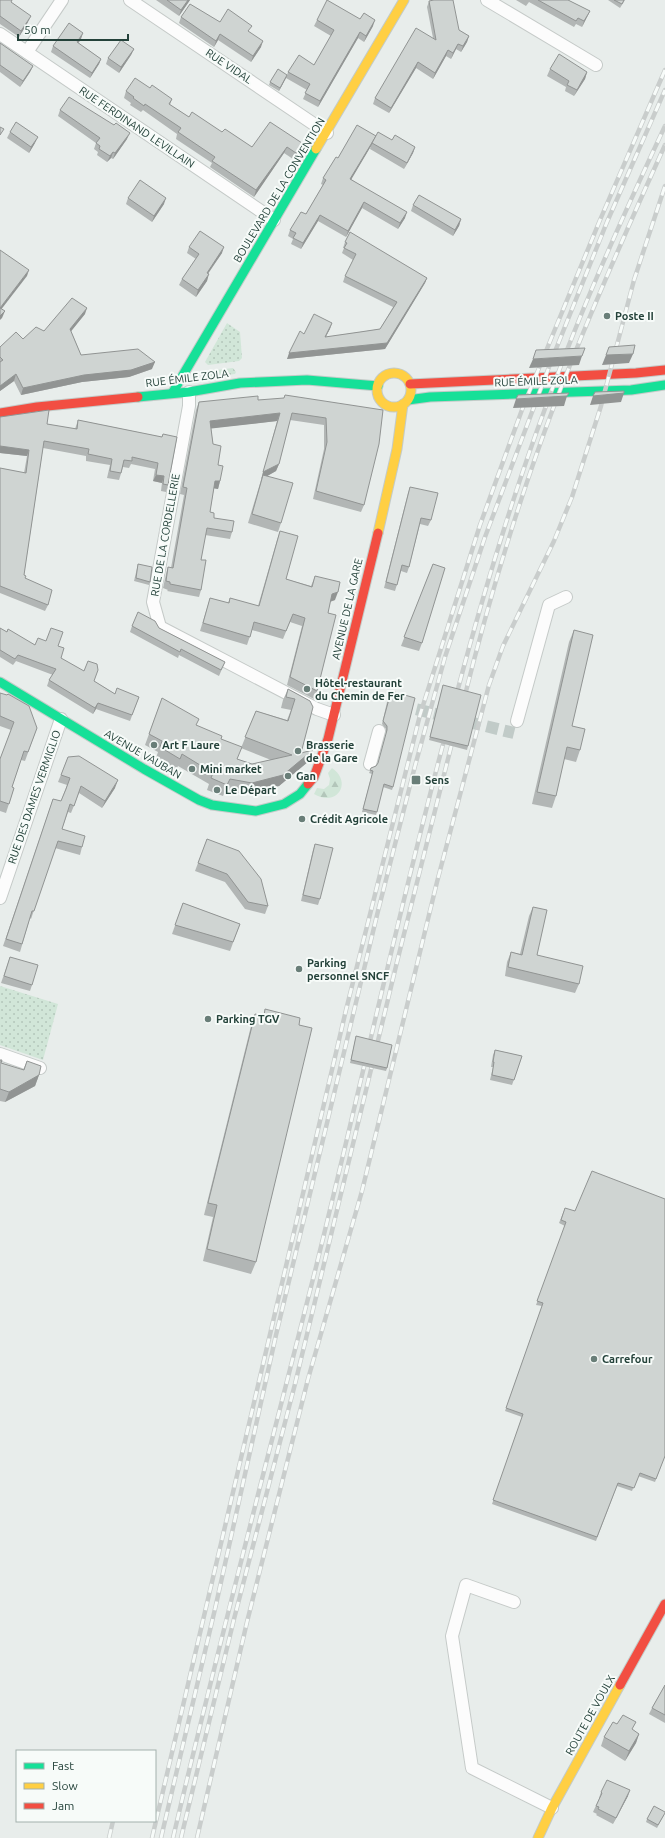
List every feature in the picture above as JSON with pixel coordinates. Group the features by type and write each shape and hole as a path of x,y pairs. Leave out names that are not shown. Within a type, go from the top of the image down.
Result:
{"main road":[{"name":"BOULEVARD DE LA CONVENTION","path":"173,392 404,0"},
{"name":"RUE ÉMILE ZOLA","path":"410,384 510,380 665,370"},
{"path":"392,373 404,377 410,384 410,395 405,402 392,406 382,401 379,397 378,386 384,376 392,373"},
{"name":"RUE ÉMILE ZOLA","path":"0,413 37,407 173,392 189,392 240,383 276,380 328,381 378,386"},
{"name":"RUE ÉMILE ZOLA","path":"405,402 430,397 631,390 665,385"},
{"name":"AVENUE DE LA GARE","path":"284,804 300,794 314,777 324,753 396,455 405,402"},
{"name":"AVENUE VAUBAN","path":"0,682 144,769 199,800 212,805 256,811 284,804"},
{"name":"ROUTE DE VOULX","path":"538,1838 552,1808 665,1604"}],"street":[{"path":"27,52 62,0"},
{"name":"RUE VIDAL","path":"130,0 327,133"},
{"path":"487,0 596,65"},
{"name":"RUE FERDINAND LEVILLAIN","path":"0,34 274,220"},
{"name":"RUE DE LA CORDELLERIE","path":"189,392 189,406 153,602 160,627 310,706 334,715"},
{"path":"517,721 549,604 566,597"},
{"name":"RUE DES DAMES VERMIGLIO","path":"0,898 61,719"},
{"path":"370,764 379,731"},
{"path":"0,1054 40,1068"},
{"path":"514,1602 466,1585 452,1636 472,1768 552,1808"}],"green space":[{"path":"227,323 240,332 242,358 239,361 208,365 205,362"},
{"path":"233,368 236,372 235,374 211,377 208,374 208,371"},
{"path":"332,768 341,780 342,786 340,792 329,798 314,794 317,788 324,789 329,785 330,779 328,773"},
{"path":"0,986 58,1004 43,1060 0,1045"}],"building":[{"path":"0,0 12,0 11,2 31,16 21,31 0,16"},
{"path":"167,0 188,0 181,10"},
{"path":"327,0 360,19 364,13 375,20 366,36 360,32 320,101 305,93 310,84 288,72 299,55 314,65 334,30 317,20"},
{"path":"453,0 459,30 469,36 463,46 458,44 453,53 448,50 435,73 418,62 391,108 375,98 416,28 436,40 429,1"},
{"path":"538,0 568,0 590,11 584,21 578,18 576,21"},
{"path":"614,0 624,0 622,4"},
{"path":"190,4 220,22 228,9 252,26 248,31 263,41 253,56 220,34 216,41 181,17"},
{"path":"69,23 83,33 77,42 101,59 92,73 53,46"},
{"path":"121,40 134,49 121,67 108,58"},
{"path":"0,43 33,66 23,81 0,65"},
{"path":"559,54 587,72 577,90 567,85 569,81 550,69"},
{"path":"278,69 287,75 280,88 270,82"},
{"path":"135,78 150,88 152,85 172,99 169,104 189,117 192,112 222,132 225,129 252,147 270,122 302,143 296,153 287,147 256,190 212,161 215,157 178,132 181,128 145,104 144,106 133,98 134,97 126,91"},
{"path":"69,97 114,125 116,123 130,133 115,153 113,152 110,156 99,149 100,146 96,143 100,138 60,110"},
{"path":"16,122 38,137 31,147 10,132"},
{"path":"357,125 376,136 350,179 407,212 400,223 364,202 348,231 320,215 303,243 293,238 296,233 290,230 301,212 306,214 326,180 323,178 336,157 338,158"},
{"path":"0,127 4,129 0,135"},
{"path":"378,132 392,140 395,135 415,147 407,163 372,143"},
{"path":"140,180 166,198 154,216 128,198"},
{"path":"419,195 461,219 455,230 413,205"},
{"path":"200,231 224,247 198,290 182,279 199,254 189,247"},
{"path":"350,232 427,278 387,343 289,353 300,331 304,334 314,314 332,323 325,337 360,332 380,329 397,302 345,276 356,254 344,248"},
{"path":"0,250 29,270 0,308"},
{"path":"72,298 87,308 70,329 81,355 138,349 155,362 131,370 84,375 23,388 16,374 0,386 0,362 3,360 0,357 0,347 16,332 23,339 36,327 44,331"},
{"path":"0,308 5,311 0,316"},
{"path":"635,345 633,354 606,355 609,347"},
{"path":"585,348 582,356 533,359 536,350"},
{"path":"624,391 624,393 593,396 595,392"},
{"path":"569,393 567,396 516,399 518,395"},
{"path":"285,395 383,410 379,444 364,505 316,491 327,442 326,418 292,413 279,464 263,472 280,413 210,421 213,444 221,446 218,465 223,466 220,481 215,481 210,512 214,513 214,518 234,521 232,532 207,528 201,560 206,560 201,590 170,584 170,582 166,581 168,567 173,568 187,488 183,487 199,402 258,396 258,400 284,398"},
{"path":"49,410 47,424 77,429 78,420 162,437 163,434 177,437 168,485 163,484 164,476 156,475 158,463 132,457 132,461 124,460 121,473 110,471 112,459 88,454 89,449 44,441 24,575 26,576 25,578 52,590 48,605 0,586 0,468 26,473 29,450 0,446 0,417"},
{"path":"263,475 293,483 281,523 252,514"},
{"path":"410,487 438,493 431,520 421,518 409,567 402,565 397,585 386,582"},
{"path":"280,531 298,536 286,579 312,587 315,576 340,582 338,592 332,594 328,613 336,615 317,691 290,677 305,618 293,614 286,631 254,622 250,637 203,623 210,598 229,603 230,598 259,606"},
{"path":"138,564 152,567 150,582 136,578"},
{"path":"433,564 445,568 422,643 404,637"},
{"path":"138,612 155,621 159,628 225,662 221,670 181,649 180,652 132,626"},
{"path":"0,628 7,632 8,629 35,645 38,638 46,641 51,628 63,632 58,646 64,648 61,658 84,671 88,661 97,664 98,670 94,681 115,694 117,688 139,697 132,715 98,703 95,708 49,680 56,669 18,655 15,659 0,650"},
{"path":"574,630 593,635 572,726 585,729 580,750 567,747 556,796 537,792"},
{"path":"443,685 481,695 468,746 430,737"},
{"path":"288,689 310,701 313,707 301,753 313,750 283,775 252,783 230,779 227,785 211,778 213,773 182,754 180,759 160,747 162,741 149,734 162,698 199,719 196,725 222,736 221,739 242,747 237,759 252,764 292,755 245,737 256,711 288,721 295,699 286,697"},
{"path":"391,691 415,698 393,787 384,784 377,812 363,809 373,771 370,770 378,763 387,730 387,726 383,721"},
{"path":"0,693 8,694 29,706 37,728 28,752 24,751 12,787 14,788 9,804 0,801 0,759 14,722 0,716"},
{"path":"79,756 118,780 105,801 81,786 74,806 70,804 62,829 85,836 82,847 58,841 34,911 32,911 22,944 6,939 53,799 61,801 70,778 61,775 68,757"},
{"path":"207,839 239,851 261,879 268,906 248,902 227,874 198,863"},
{"path":"315,844 333,848 320,899 303,895"},
{"path":"183,903 240,924 233,942 175,925"},
{"path":"533,907 547,910 537,955 583,966 579,984 508,967 511,952 522,955"},
{"path":"10,957 38,965 32,985 4,976"},
{"path":"265,1009 300,1018 299,1025 312,1028 256,1262 207,1249 217,1205 208,1203 255,1014 264,1016"},
{"path":"356,1036 392,1045 387,1068 351,1060"},
{"path":"495,1050 522,1056 514,1080 492,1075"},
{"path":"0,1060 2,1060 1,1063 24,1070 27,1061 41,1066 39,1075 9,1092 0,1089"},
{"name":"Carrefour","path":"592,1171 665,1199 665,1456 656,1479 640,1473 634,1488 618,1483 597,1537 493,1500 523,1414 506,1408 543,1303 537,1301 566,1222 561,1220 565,1208 575,1211"},
{"path":"665,1685 665,1715 652,1708"},
{"path":"623,1715 636,1722 632,1729 639,1734 629,1751 604,1737 613,1722 617,1724"},
{"path":"607,1780 630,1790 616,1818 598,1809 599,1807 596,1806"},
{"path":"654,1806 665,1812 658,1825 647,1819"}],"tunnel":[{"path":"399,705 514,733"}],"railway":[{"path":"156,1821 346,1010 420,715 480,525 523,407 600,220 665,70"},
{"path":"161,1838 215,1609 276,1335 378,911 415,766 445,657 485,537 552,359 607,222 665,90"},
{"path":"455,700 475,626 520,479 559,370 602,265 665,126"},
{"path":"463,703 504,553 554,406 594,307 665,145"},
{"path":"197,1838 247,1622 308,1379 362,1191 437,882 489,685 503,646 554,541 572,497 601,406 634,280 665,186"},
{"path":"173,1838 225,1623 316,1267 412,866 446,733"},
{"path":"181,1838 234,1619 295,1384 397,962 454,735"},
{"path":"109,1838 113,1822"},
{"path":"152,1838 156,1822"}],"traffic: fast":[{"path":"173,392 316,149"},
{"path":"138,397 189,392 240,383 307,380 378,386"},
{"path":"408,400 430,397 631,390 665,385"},
{"path":"0,682 144,769 199,800 212,805 256,811 284,804 300,794 308,784"}],"traffic: slow":[{"path":"316,149 404,0"},
{"path":"394,373 406,378 411,390 406,402 394,407 382,402 377,390 382,378 394,373"},
{"path":"378,533 397,449 403,404"},
{"path":"538,1838 552,1808 620,1685"}],"traffic: jam":[{"path":"410,384 636,373 665,370"},
{"path":"0,413 37,407 138,397"},
{"path":"308,784 314,777 328,739 378,533"},
{"path":"620,1685 665,1604"}],"place":[{"name":"Poste II","path":"607,316"},
{"name":"Hôtel-restaurant du Chemin de Fer","path":"307,689"},
{"name":"Art F Laure","path":"154,745"},
{"name":"Brasserie de la Gare","path":"298,751"},
{"name":"Mini market","path":"192,769"},
{"name":"Gan","path":"288,776"},
{"name":"Sens","path":"416,780"},
{"name":"Le Départ","path":"217,790"},
{"name":"Crédit Agricole","path":"302,819"},
{"name":"Parking personnel SNCF","path":"299,969"},
{"name":"Parking TGV","path":"208,1019"},
{"name":"Carrefour","path":"594,1359"}]}
